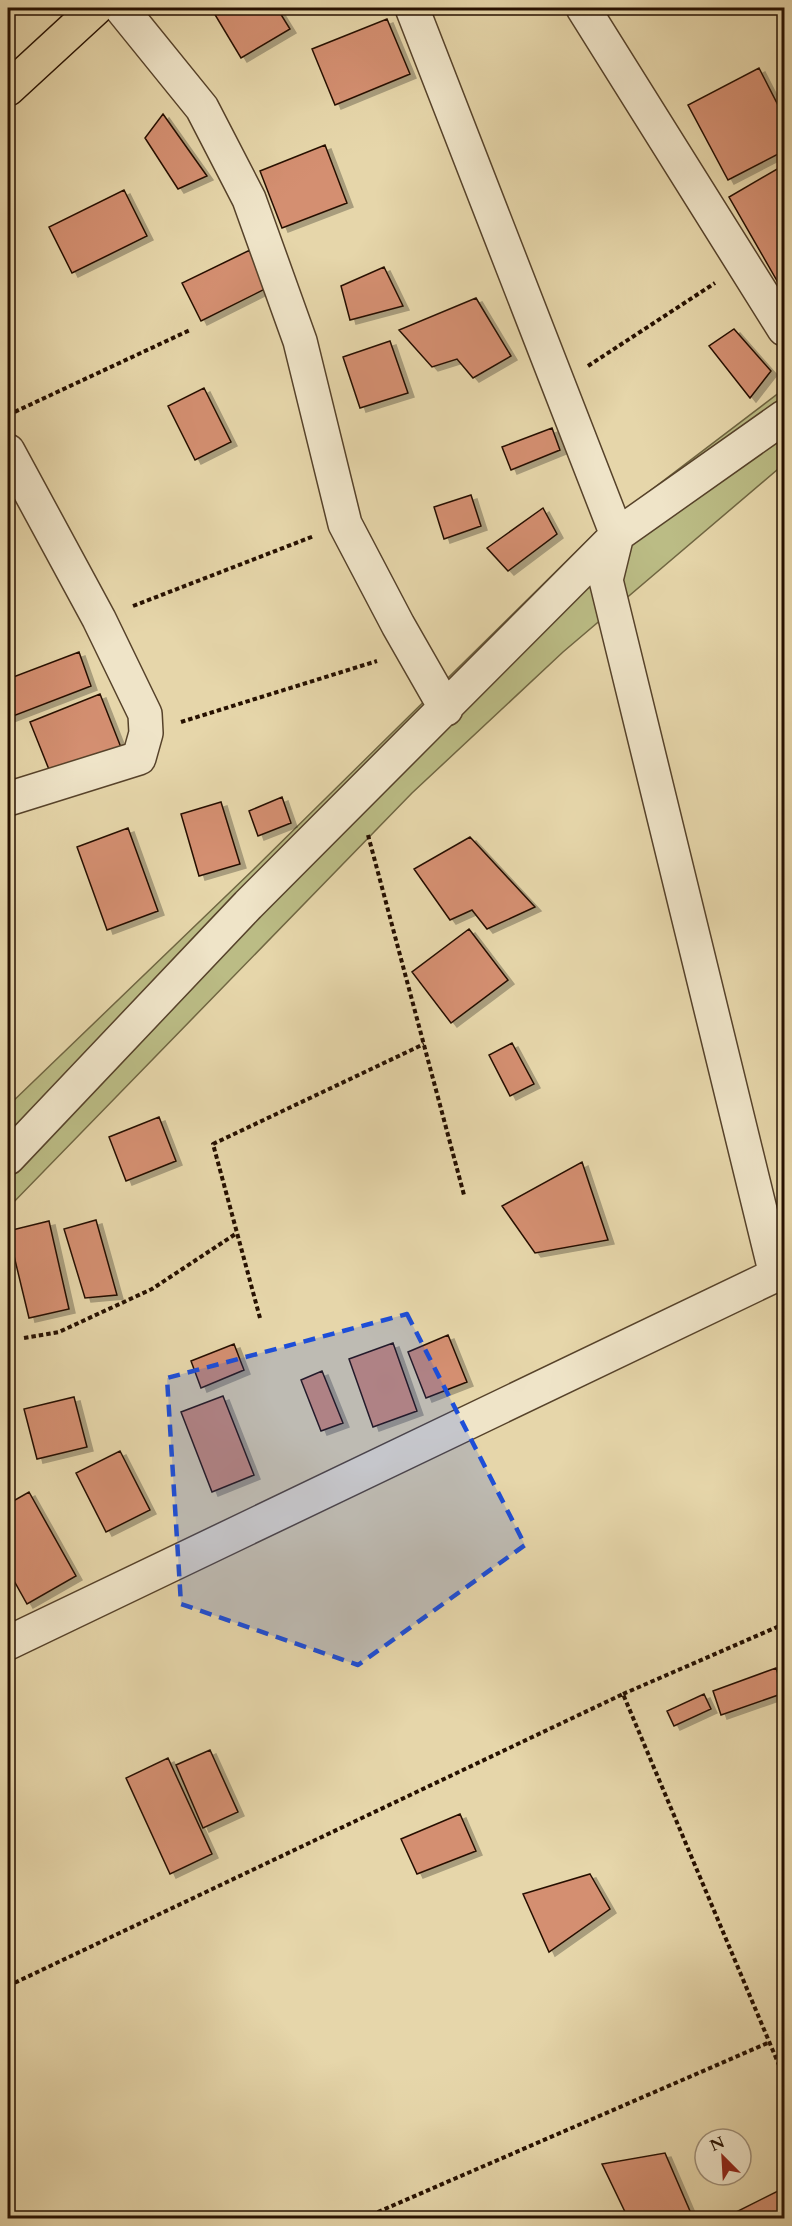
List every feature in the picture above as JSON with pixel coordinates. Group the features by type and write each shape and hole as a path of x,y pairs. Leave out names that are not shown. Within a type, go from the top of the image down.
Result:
{"main road":[{"path":"8,89 96,8"}],"street":[{"path":"121,8 202,108 249,199 300,340 345,524 446,709"},
{"path":"8,1643 780,1273 606,580 617,535 557,386 412,8"},
{"path":"583,8 784,329"},
{"path":"8,1158 248,905 617,535 784,417"},
{"path":"8,451 99,619 145,714 146,733 139,758 8,800"}],"path":[{"path":"557,386 742,264"},
{"path":"8,415 190,330"},
{"path":"99,619 345,524"},
{"path":"146,733 412,650"},
{"path":"358,796 464,1195"},
{"path":"260,1318 213,1144 424,1044"},
{"path":"24,1338 59,1332 152,1289 237,1233"},
{"path":"8,1986 623,1694 784,1624"},
{"path":"623,1694 784,2077"},
{"path":"364,2218 770,2042"}],"highlighted area":[{"path":"407,1314 525,1545 358,1665 181,1604 167,1378"}],"green space":[{"path":"784,389 784,464 563,652 412,793 8,1208 8,1106 253,870 596,532"}],"building":[{"path":"211,8 277,8 290,29 241,58"},
{"path":"387,19 410,74 335,105 312,49"},
{"path":"759,68 784,117 784,151 728,180 688,105"},
{"path":"163,114 207,176 178,189 145,138"},
{"path":"325,145 347,203 282,228 260,171"},
{"path":"784,165 784,293 729,197"},
{"path":"124,190 147,236 72,273 49,227"},
{"path":"250,250 269,287 201,321 182,283"},
{"path":"384,267 403,306 350,320 341,286"},
{"path":"476,298 511,356 473,378 457,359 432,367 399,330"},
{"path":"734,329 771,371 750,398 709,346"},
{"path":"390,341 408,393 360,408 343,357"},
{"path":"204,388 231,442 195,460 168,406"},
{"path":"552,428 560,450 511,470 502,447"},
{"path":"471,495 481,526 444,539 434,507"},
{"path":"543,508 557,534 508,571 487,548"},
{"path":"79,652 91,686 8,718 8,679"},
{"path":"100,694 122,750 52,777 30,722"},
{"path":"282,797 291,823 258,836 249,811"},
{"path":"221,802 240,864 199,876 181,814"},
{"path":"128,828 158,911 107,930 77,847"},
{"path":"470,837 535,907 487,929 472,910 450,920 414,869"},
{"path":"469,929 508,980 451,1023 412,972"},
{"path":"512,1043 534,1084 510,1096 489,1055"},
{"path":"159,1117 176,1161 126,1181 109,1137"},
{"path":"582,1162 608,1240 535,1253 502,1206"},
{"path":"96,1220 117,1295 85,1298 64,1229"},
{"path":"49,1221 69,1309 29,1318 8,1231"},
{"path":"448,1335 467,1382 426,1398 408,1352"},
{"path":"393,1343 417,1411 373,1427 349,1359"},
{"path":"234,1344 244,1370 201,1388 191,1361"},
{"path":"322,1371 343,1423 321,1431 301,1380"},
{"path":"223,1396 254,1475 212,1492 181,1412"},
{"path":"74,1397 87,1447 37,1459 24,1409"},
{"path":"120,1451 150,1510 106,1532 76,1473"},
{"path":"29,1492 76,1576 27,1604 8,1570 8,1504"},
{"path":"776,1668 784,1693 721,1715 713,1691"},
{"path":"704,1694 711,1709 674,1726 667,1711"},
{"path":"210,1750 238,1812 203,1828 176,1765"},
{"path":"168,1758 212,1854 170,1874 126,1778"},
{"path":"460,1814 476,1851 417,1874 401,1839"},
{"path":"590,1874 610,1909 549,1952 523,1894"},
{"path":"665,2153 693,2218 628,2218 602,2164"},
{"path":"784,2188 784,2218 740,2218 736,2212"}]}
